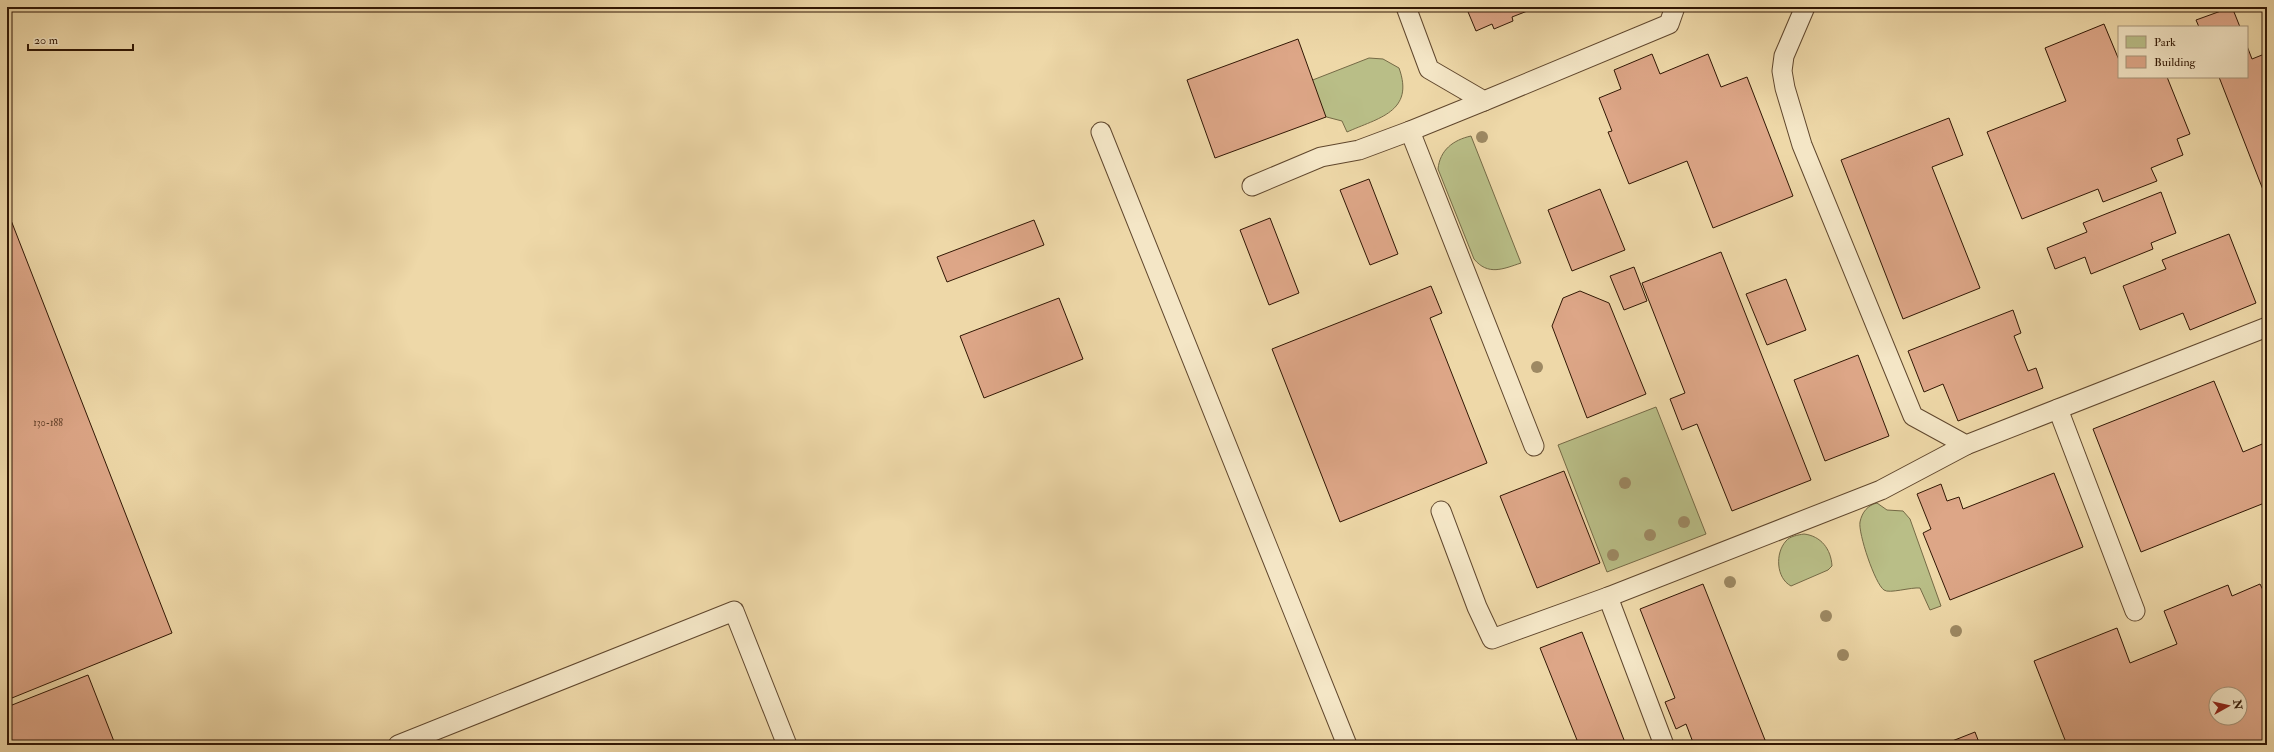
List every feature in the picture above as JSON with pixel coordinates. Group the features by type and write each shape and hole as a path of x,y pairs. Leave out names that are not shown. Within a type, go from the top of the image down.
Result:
{"lane":[{"path":"1406,7 1429,69 1484,101"},
{"path":"1252,186 1321,157 1359,150 1410,131 1669,24 1675,7"},
{"path":"1805,7 1784,56 1782,71 1802,145 1913,416 1966,445"},
{"path":"1410,131 1534,446"},
{"path":"1100,132 1347,745"},
{"path":"1441,511 1477,607 1492,639 1608,597 1881,490 1966,445 2267,327"},
{"path":"2058,409 2135,611"},
{"path":"1608,597 1664,745"},
{"path":"398,745 734,611 787,745"}],"green space":[{"path":"1369,58 1383,59 1399,68 1403,83 1402,95 1398,104 1391,111 1347,132 1342,121 1319,115 1305,83"},
{"path":"1471,136 1521,263 1502,269 1496,270 1485,268 1474,259 1438,169 1441,156 1448,147 1459,140"},
{"path":"1656,407 1706,534 1607,572 1558,445"},
{"path":"1877,503 1887,510 1903,511 1910,519 1941,606 1930,610 1920,588 1887,591 1880,586 1868,558 1860,528 1861,518 1864,512 1868,507"},
{"path":"1804,534 1815,537 1824,544 1830,554 1832,566 1828,570 1791,586 1782,577 1780,571 1780,552 1782,546 1788,539"}],"building":[{"path":"1466,7 1535,8 1512,17 1513,21 1494,29 1492,24 1476,31"},
{"path":"2232,7 2240,26 2199,26 2196,20"},
{"path":"2104,24 2118,58 2118,78 2167,78 2190,134 2177,139 2183,155 2151,168 2157,181 2103,202 2098,189 2022,219 1987,132 2066,101 2045,48"},
{"path":"1298,39 1326,117 1215,158 1187,80"},
{"path":"2248,49 2252,59 2267,53 2267,200 2219,78 2248,78"},
{"path":"1652,54 1660,74 1708,54 1721,87 1747,77 1793,196 1713,228 1687,161 1629,184 1608,132 1612,131 1599,98 1621,89 1614,70"},
{"path":"1949,118 1963,155 1932,167 1980,288 1903,319 1841,160"},
{"path":"1369,179 1398,254 1370,265 1340,190"},
{"path":"1600,189 1625,250 1572,271 1548,210"},
{"path":"2161,192 2176,233 2151,243 2153,249 2091,274 2085,257 2055,269 2047,248 2087,232 2083,223"},
{"path":"7,210 172,633 7,700"},
{"path":"1270,218 1299,293 1269,305 1240,230"},
{"path":"1034,220 1044,245 947,282 937,257"},
{"path":"2229,234 2256,303 2190,330 2183,313 2140,330 2123,286 2166,269 2162,260"},
{"path":"1721,252 1811,480 1732,511 1697,424 1682,430 1670,399 1685,393 1642,283"},
{"path":"1634,267 1647,301 1624,310 1610,276"},
{"path":"1786,279 1806,330 1767,345 1746,294"},
{"path":"1431,286 1442,313 1430,318 1487,463 1340,522 1272,349"},
{"path":"1580,291 1609,303 1646,394 1587,418 1552,326 1563,298"},
{"path":"1059,298 1083,359 984,398 960,336"},
{"path":"2013,310 2021,333 2014,336 2028,371 2036,368 2043,388 1958,421 1943,384 1924,392 1908,351"},
{"path":"1858,355 1889,436 1825,461 1794,380"},
{"path":"2214,381 2243,452 2267,442 2267,502 2141,552 2093,429"},
{"path":"1564,471 1600,563 1537,588 1500,496"},
{"path":"2054,473 2083,547 1950,600 1923,533 1931,529 1917,494 1941,484 1947,501 1959,497 1963,509"},
{"path":"1703,584 1767,745 1694,745 1686,724 1676,729 1665,702 1675,698 1640,609"},
{"path":"2260,584 2267,598 2267,745 2067,745 2034,661 2117,628 2130,663 2177,644 2164,611 2228,585 2232,596"},
{"path":"1582,632 1626,745 1579,745 1540,648"},
{"path":"88,675 115,744 7,745 7,707"},
{"path":"1975,732 1980,745 1942,745"}]}
